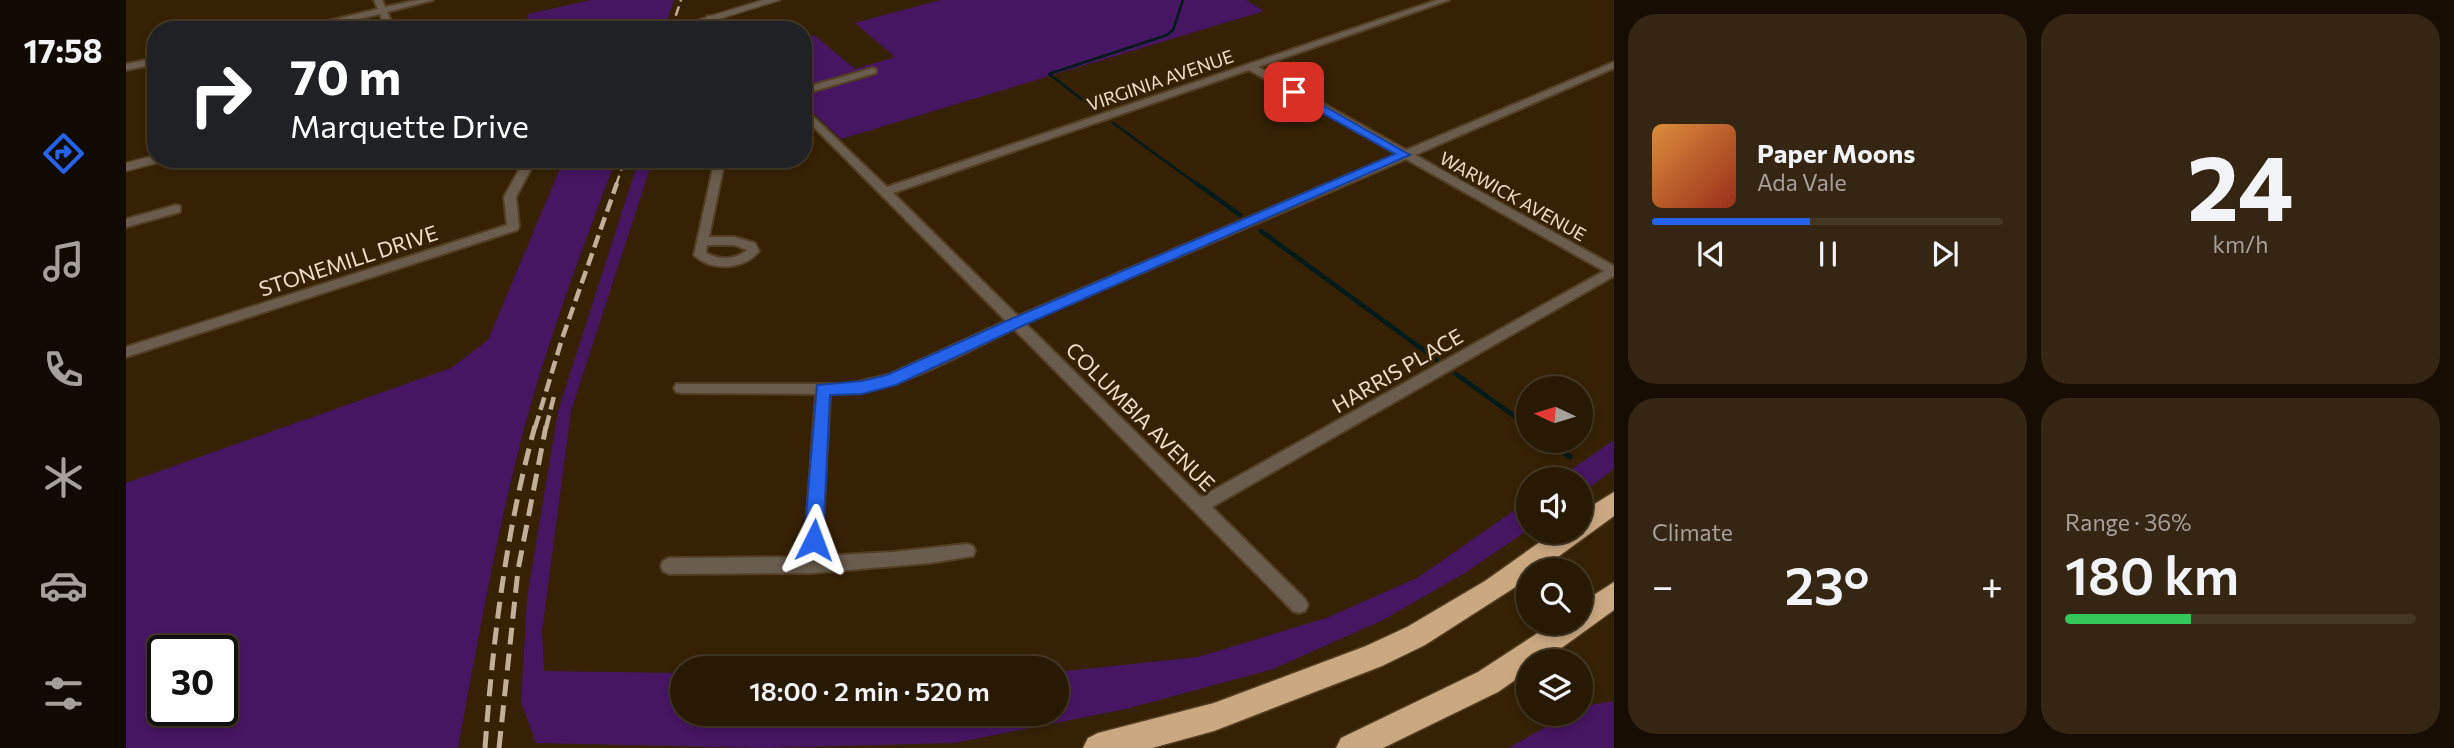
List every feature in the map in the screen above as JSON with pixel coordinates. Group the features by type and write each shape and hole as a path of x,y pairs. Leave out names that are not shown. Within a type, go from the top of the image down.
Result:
{"highway":[{"path":"1593,517 1614,502"},
{"path":"1098,748 1214,717 1372,657 1416,636 1494,589 1556,544"},
{"path":"1593,610 1614,594"},
{"path":"1351,748 1488,682 1558,635"}],"street":[{"path":"378,0 387,21"},
{"path":"337,21 429,0"},
{"path":"700,21 775,0"},
{"name":"VIRGINIA AVENUE","path":"886,192 1445,0"},
{"path":"710,18 713,21"},
{"path":"126,67 147,63"},
{"path":"681,388 822,389 862,387 891,380 1016,322 1614,65"},
{"name":"WARWICK AVENUE","path":"1250,67 1614,271"},
{"path":"812,88 873,71"},
{"name":"COLUMBIA AVENUE","path":"812,119 1299,605"},
{"path":"126,167 147,161"},
{"name":"STONEMILL DRIVE","path":"126,352 513,227 510,197 526,168"},
{"path":"702,241 718,168"},
{"path":"126,223 176,209"},
{"name":"HARRIS PLACE","path":"1201,505 1614,271"},
{"path":"812,565 822,389"},
{"path":"669,566 812,565 930,557 967,551"}],"shaded area":[{"path":"591,0 674,0 667,21 528,21 528,14"},
{"path":"940,0 1246,0 1264,11 841,139 812,112 812,36 855,69 895,57 855,23"},
{"path":"560,168 613,168 562,306 527,418 508,492 458,748 126,748 126,483 451,368 488,340"},
{"path":"636,168 650,168 571,411 542,631 544,671 670,673 670,726 1040,726 954,743 764,748 536,743 521,702 527,598 558,411"},
{"path":"1614,440 1614,469 1593,485 1593,467 1575,467"},
{"path":"1516,509 1516,538 1465,573 1383,620 1273,669 1126,709 1069,720 1069,671 1198,657 1326,618 1417,578"},
{"path":"1614,701 1614,748 1508,748 1547,726 1593,726 1593,704"}],"waterway":[{"path":"1101,114 1049,74 1167,35 1173,30 1183,0"},
{"path":"1113,123 1198,185"},
{"path":"1196,183 1240,215"},
{"path":"1261,231 1437,360"},
{"path":"1456,374 1516,417"},
{"path":"1564,453 1570,457"}],"railway":[{"path":"674,21 681,0"},
{"path":"616,185 622,168"},
{"path":"535,428 562,339 617,183"},
{"path":"546,428 554,396"},
{"path":"485,748 502,586 516,505 535,426"},
{"path":"499,748 518,570 546,426"}],"route":[{"path":"814,540 822,389 849,389 891,380 1016,322 1404,155 1294,92"}]}
